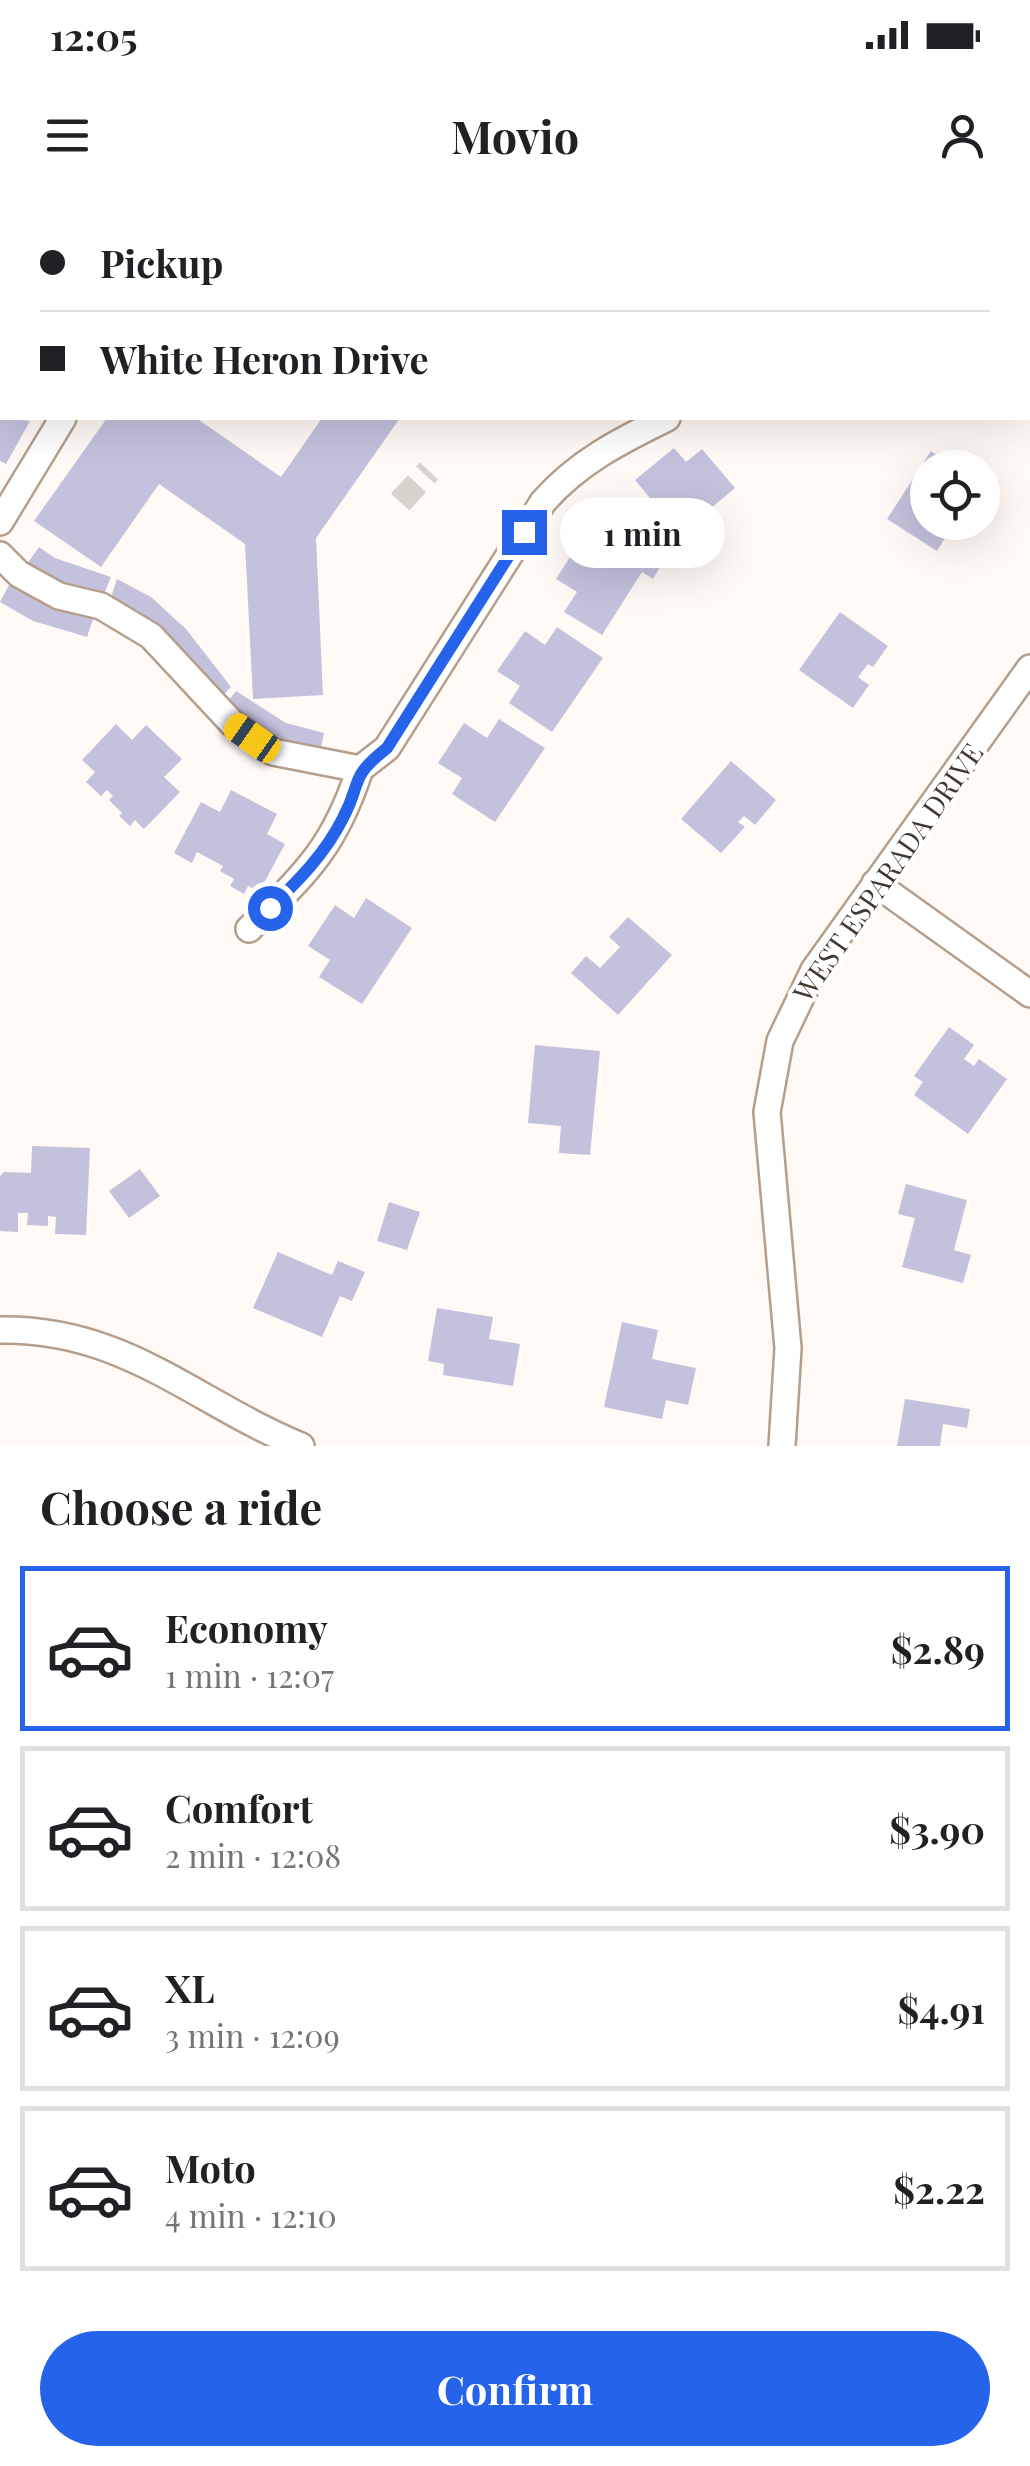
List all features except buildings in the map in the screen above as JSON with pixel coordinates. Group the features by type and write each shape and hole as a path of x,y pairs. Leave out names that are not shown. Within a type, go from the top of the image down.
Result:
{"street":[{"path":"0,522 62,420"},
{"path":"249,929 313,867 344,816 360,769 387,748 543,502 566,475 600,451 663,420"},
{"path":"0,555 19,574 59,596 101,606 151,636 232,723 272,752 360,769"},
{"name":"WEST ESPARADA DRIVE","path":"782,1446 788,1348 767,1136 770,1078 792,1009 814,970 1030,668"},
{"path":"875,883 1030,994"},
{"path":"0,1330 26,1329 84,1338 150,1365 301,1446"}],"tunnel":[{"path":"400,502 429,471"}],"route":[{"path":"270,908 313,867 344,816 360,769 387,748 524,532"}]}
